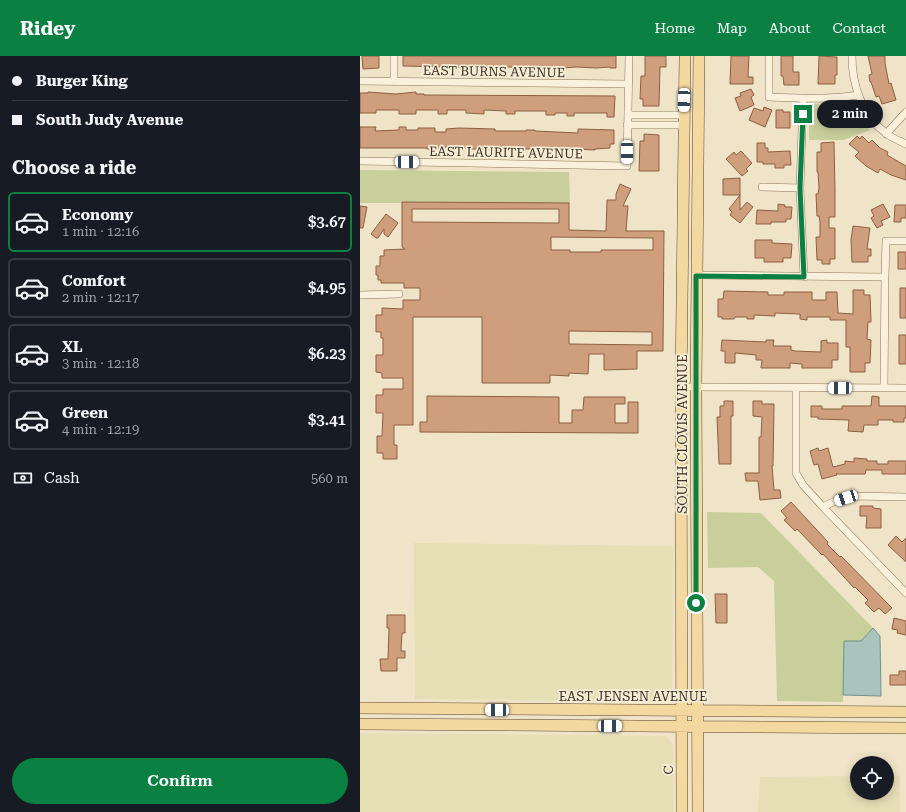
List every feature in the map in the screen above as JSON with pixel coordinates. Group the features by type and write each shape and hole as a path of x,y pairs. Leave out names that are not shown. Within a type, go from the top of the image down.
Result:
{"main road":[{"name":"SOUTH CLOVIS AVENUE","path":"681,727 681,386 685,56"},
{"name":"SOUTH CLOVIS AVENUE","path":"698,812 696,711 696,276 699,56"},
{"path":"683,210 688,222 689,268 692,274 696,276"},
{"name":"EAST JENSEN AVENUE","path":"360,708 906,712"},
{"path":"360,724 906,728"},
{"name":"C","path":"681,727 682,812"}],"street":[{"path":"394,56 394,82"},
{"path":"629,56 627,125 684,120"},
{"path":"769,56 769,97 803,99 842,98 858,95"},
{"path":"852,56 858,95 868,116 886,134 906,144"},
{"name":"EAST BURNS AVENUE","path":"360,81 628,84"},
{"path":"803,99 800,188 804,277"},
{"path":"886,134 906,112"},
{"path":"628,115 684,120"},
{"name":"EAST LAURITE AVENUE","path":"360,162 627,166 627,125"},
{"path":"762,187 800,188"},
{"path":"884,388 886,241 906,241"},
{"path":"696,276 885,277"},
{"path":"360,295 399,294"},
{"path":"681,386 906,388"},
{"path":"796,388 796,473 804,486 823,507 906,593"},
{"path":"823,507 835,501 854,496 906,497"}],"shaded area":[{"path":"414,543 673,546 672,696 667,701 415,699"},
{"path":"360,733 666,736 673,745 674,812 360,812"},
{"path":"850,776 850,800 894,800 894,776 900,776 900,812 758,812 760,777"}],"green space":[{"path":"848,101 870,130 844,140 809,140 809,106 812,104"},
{"path":"360,170 569,172 570,203 360,203"},
{"path":"707,512 761,513 873,628 861,641 844,641 843,702 777,701 774,581 758,567 708,568"}],"water":[{"path":"873,628 880,636 881,696 843,695 844,641 861,641"}],"building":[{"path":"362,56 379,56 379,68 363,69"},
{"path":"403,56 616,56 616,68 577,67 549,69 549,67 521,68 490,66 490,68 403,66"},
{"path":"645,56 666,56 666,67 660,67 659,106 643,106 643,99 640,99 641,76 645,76"},
{"path":"731,56 749,56 748,77 753,77 753,84 730,84"},
{"path":"781,56 793,56 793,72 799,72 799,85 784,85 783,76 781,76"},
{"path":"819,56 837,57 837,75 835,75 835,84 818,84"},
{"path":"868,56 885,56 889,84 891,83 896,100 882,104 879,96 876,97 870,82 869,75 872,74"},
{"path":"751,89 754,95 751,97 754,105 740,111 735,98 741,96 740,93"},
{"path":"368,92 396,94 416,92 416,94 424,95 615,96 614,117 607,117 607,113 574,113 574,116 567,116 567,113 546,115 546,111 515,111 515,114 506,114 506,111 484,110 484,114 466,113 466,110 447,110 447,114 438,114 438,110 416,110 416,114 399,114 399,110 376,110 376,113 360,113 360,93"},
{"path":"764,107 772,110 765,127 749,120 754,108 763,111"},
{"path":"776,110 790,112 790,128 776,128"},
{"path":"360,127 376,127 375,131 399,130 399,127 406,127 406,130 435,128 435,132 446,132 446,129 459,128 495,129 495,131 535,130 578,133 578,129 614,130 614,144 610,144 610,148 595,150 467,149 444,147 443,149 360,148"},
{"path":"644,134 659,135 659,171 639,171 640,141 644,141"},
{"path":"857,136 860,139 862,136 869,143 872,140 880,148 888,152 887,155 906,166 906,180 891,175 880,169 878,173 866,166 855,156 859,152 849,144"},
{"path":"834,142 835,217 829,217 829,228 835,228 835,259 830,259 830,264 822,264 822,260 817,260 816,237 820,237 820,222 819,216 817,216 816,194 818,194 819,188 817,152 821,152 821,143"},
{"path":"757,143 765,143 765,148 768,148 768,152 790,151 791,165 784,165 784,168 775,168 775,164 763,164 763,162 757,162"},
{"path":"741,151 752,163 746,169 748,171 742,176 726,159 734,152 736,155"},
{"path":"740,178 740,195 723,195 723,179"},
{"path":"620,184 631,189 623,206 628,206 626,231 664,231 663,351 637,351 637,369 604,370 604,354 589,354 588,374 569,373 569,376 550,375 550,383 482,383 482,317 413,317 413,425 394,425 394,445 397,445 397,459 383,459 383,453 377,453 377,436 382,436 383,413 376,413 376,395 383,395 383,389 403,389 403,378 382,378 382,373 376,372 376,355 383,355 383,338 381,338 381,332 376,332 376,315 382,315 382,308 403,309 403,300 420,300 420,288 404,288 404,283 381,283 381,280 378,280 378,275 376,275 376,266 380,266 380,256 384,256 384,250 405,249 402,247 402,202 569,203 569,230 606,231 607,200 616,200 616,194","holes":["412,209 559,209 559,223 412,222","551,237 653,238 653,250 601,250 601,252 570,252 570,250 551,250","569,331 652,332 652,345 569,344"]},
{"path":"740,195 740,210 747,202 753,207 740,223 730,215 732,212 729,209"},
{"path":"778,204 785,205 785,207 792,207 791,219 786,219 786,222 756,224 757,210 778,211"},
{"path":"883,204 890,217 881,221 883,225 877,228 871,218 874,216 871,210"},
{"path":"895,205 906,205 906,218 901,218 901,222 894,222"},
{"path":"360,206 367,207 363,228 360,228"},
{"path":"386,214 398,223 388,237 384,234 384,229 378,238 376,238 371,234"},
{"path":"853,226 870,228 867,249 871,249 871,256 868,256 868,262 852,262 851,240"},
{"path":"755,240 772,240 772,243 792,244 791,258 783,258 783,262 764,262 764,258 755,258"},
{"path":"898,252 906,252 906,269 898,269"},
{"path":"900,288 906,288 906,318 900,318"},
{"path":"853,290 864,290 864,295 870,295 871,322 868,322 867,339 871,340 870,363 865,363 865,372 850,372 850,347 846,347 846,320 830,320 830,317 807,317 807,320 800,319 800,314 775,313 775,316 754,315 754,319 747,319 747,317 735,317 734,319 722,319 722,317 718,317 718,299 723,299 724,291 768,292 768,295 784,295 784,292 812,292 812,300 826,300 826,292 837,292 838,313 853,314"},
{"path":"899,335 906,335 906,364 899,364"},
{"path":"722,340 766,342 766,340 774,340 773,346 791,346 791,350 795,351 821,352 821,341 827,340 827,343 838,343 838,360 832,360 832,368 802,368 802,364 790,363 790,368 761,368 762,360 756,360 756,355 735,353 735,363 725,363 725,351 721,351"},
{"path":"427,396 559,397 559,423 572,423 572,410 583,410 584,397 625,397 625,404 615,404 615,423 628,423 628,402 638,402 638,433 420,432 420,422 427,422"},
{"path":"872,396 879,397 879,406 906,406 906,418 904,418 904,422 878,420 878,425 864,425 863,432 848,431 849,420 818,419 818,417 811,417 811,406 822,406 822,409 842,409 842,406 871,406"},
{"path":"724,401 733,401 733,416 731,416 731,464 719,464 717,417 720,417 720,406 724,406"},
{"path":"753,401 762,401 762,404 774,404 772,466 774,490 780,490 781,498 760,500 758,481 746,481 745,473 759,473 759,437 761,437 762,417 753,416"},
{"path":"818,448 819,451 828,448 833,467 845,464 845,461 854,462 854,458 867,459 867,461 877,461 877,464 888,464 888,461 906,461 906,474 882,474 882,470 866,470 865,474 836,474 837,475 822,479 818,464 814,465 810,451"},
{"path":"791,502 828,542 827,544 840,557 841,556 892,608 885,614 879,608 874,612 865,603 868,600 855,587 854,588 823,554 822,555 797,529 795,531 784,520 787,518 781,511"},
{"path":"860,506 873,506 873,508 881,509 881,528 866,528 867,516 860,516"},
{"path":"896,536 902,542 906,538 906,562 888,545"},
{"path":"715,594 727,594 727,623 716,623"},
{"path":"387,615 405,615 405,633 402,633 401,651 405,651 405,658 397,658 397,671 381,671 380,659 388,659 389,628 387,628"},
{"path":"894,618 906,621 906,635 897,633 898,630 892,629"},
{"path":"899,671 906,671 906,685 890,685 890,675 899,675"}],"route":[{"path":"696,603 696,276 804,277 800,188 803,114"}]}
